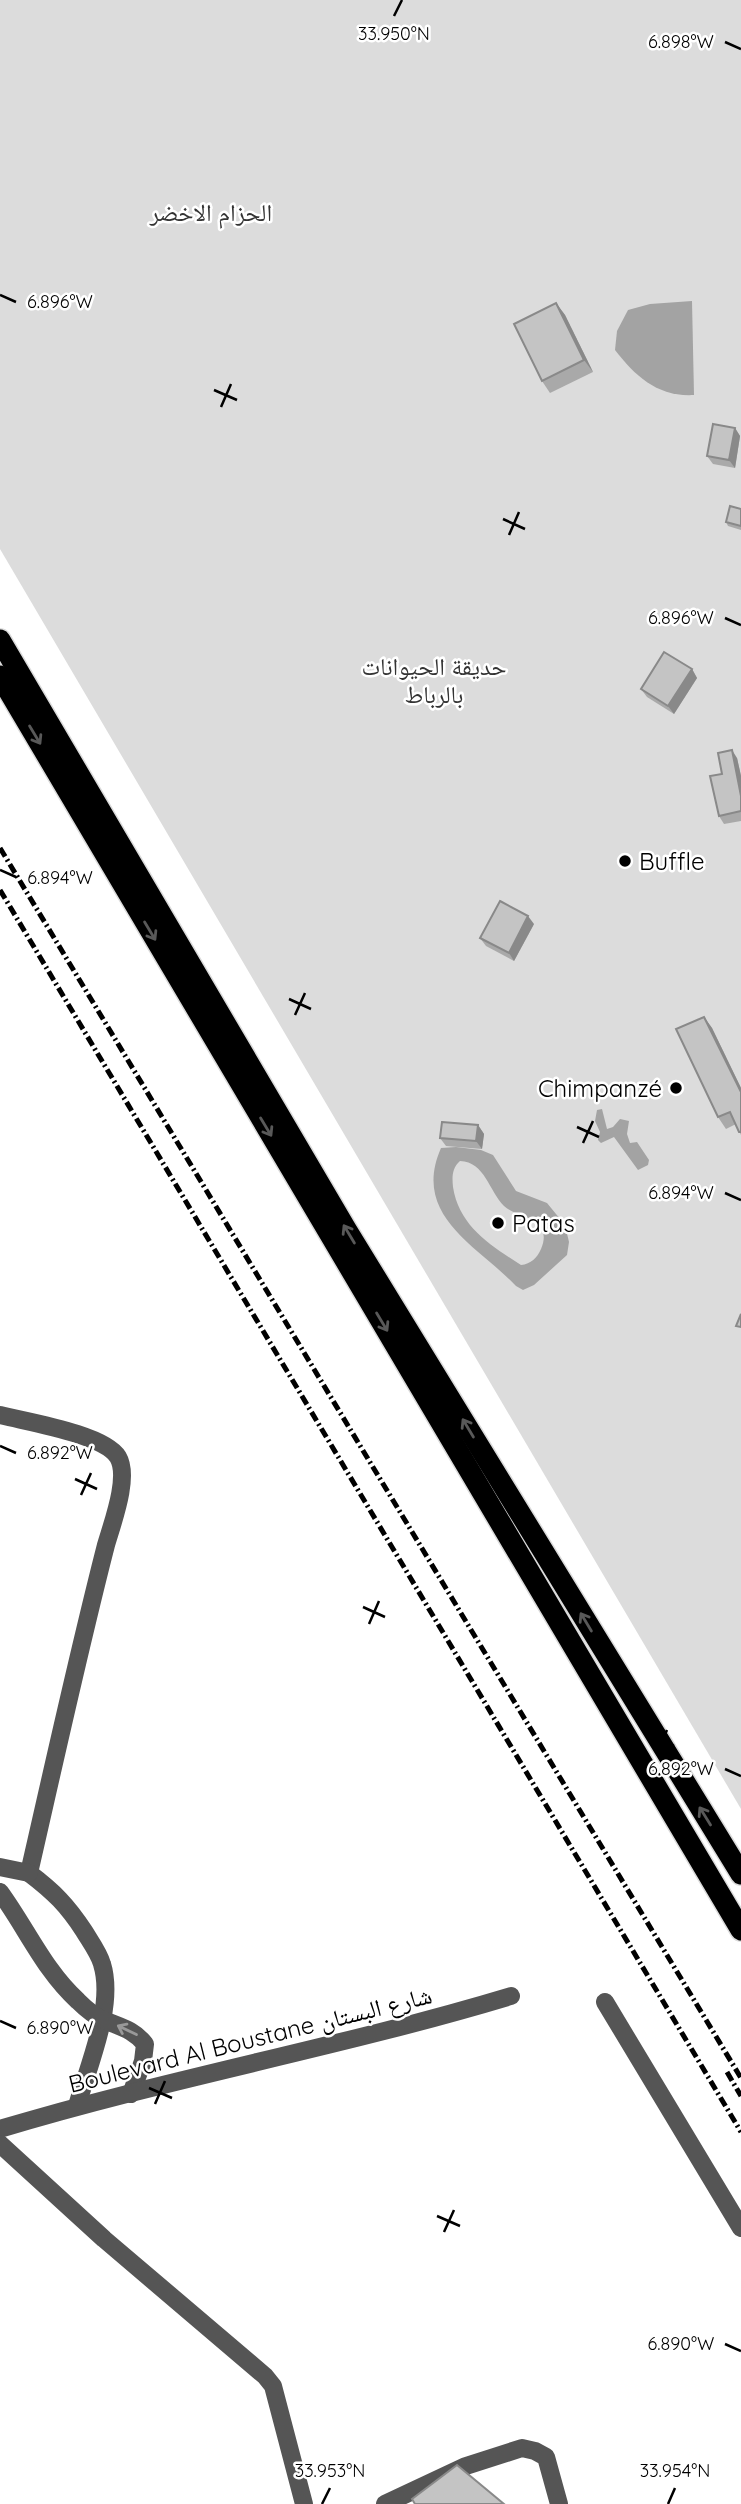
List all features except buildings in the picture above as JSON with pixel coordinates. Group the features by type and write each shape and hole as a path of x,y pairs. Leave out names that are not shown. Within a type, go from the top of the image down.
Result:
{"highway":[{"path":"0,640 339,1217 741,1874"},
{"path":"0,676 741,1930"}],"street":[{"path":"0,1415 93,1439 110,1447 122,1466 120,1495 82,1639 29,1873"},
{"path":"0,1867 29,1873 55,1893 73,1914 102,1965 106,1992 102,2020 77,2106"},
{"path":"0,1892 61,1985 91,2013 102,2020 127,2028 145,2044 143,2061 131,2094"},
{"name":"Boulevard Al Boustane شارع البستان","path":"0,2129 77,2106 457,2012 511,1996"},
{"path":"605,2002 741,2228"},
{"path":"0,2144 104,2239 265,2376 273,2386 304,2504"},
{"path":"385,2504 466,2466 522,2448 546,2457 559,2504"}],"green space":[{"name":"حديقة الحيوانات بالرباط","path":"0,0 741,0 741,1809 0,549"}],"shaded area":[{"path":"692,301 694,395 669,393 640,377 615,350 617,331 628,310 650,304"},
{"path":"602,1109 607,1129 620,1119 629,1121 627,1134 630,1143 637,1142 649,1160 648,1165 638,1170 614,1137 601,1143 598,1140 600,1132 595,1121 597,1110"},
{"path":"441,1148 481,1150 493,1155 516,1191 547,1203 565,1225 569,1242 567,1255 534,1285 523,1290 516,1286 453,1228 435,1193 434,1172","holes":["460,1161 481,1172 504,1206 533,1221 543,1231 541,1249 531,1262 521,1265 487,1242 469,1224 456,1201 453,1187 455,1167"]}],"railway":[{"path":"0,848 741,2078"},
{"path":"0,890 741,2132"},
{"path":"727,2072 741,2096"}],"place":[{"name":"Buffle","path":"625,861"},
{"name":"Chimpanzé","path":"676,1088"},
{"name":"Patas","path":"498,1223"}],"park label":[{"name":"الحزام الاخضر","path":"211,212"}]}
